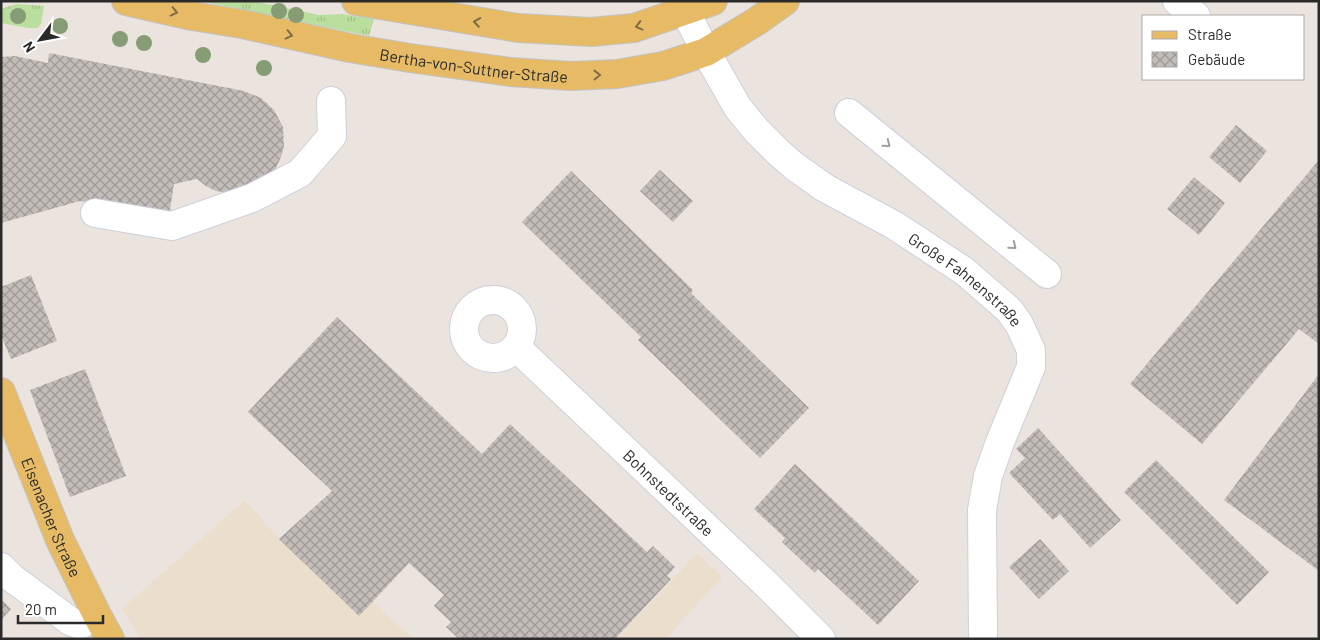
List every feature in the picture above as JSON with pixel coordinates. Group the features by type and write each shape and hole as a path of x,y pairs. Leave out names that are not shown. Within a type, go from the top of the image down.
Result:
{"main road":[{"name":"Bertha-von-Suttner-Straße","path":"126,1 384,54 501,71 570,76 617,74 663,66 706,52 757,21 785,1"},
{"path":"356,1 518,28 591,32 634,28 713,1"},
{"name":"Eisenacher Straße","path":"1,392 60,540 96,615 110,639"}],"street":[{"path":"1177,1 1195,15"},
{"name":"Große Fahnenstraße","path":"685,11 738,108 778,152 825,188 894,225 964,272 1009,310 1023,331 1031,350 1031,367 988,476 982,510 984,639"},
{"path":"95,213 172,226 252,198 300,173 332,136 331,101"},
{"path":"849,113 1047,274"},
{"name":"Bohnstedtstraße","path":"516,347 764,582 821,639"},
{"path":"1,567 12,578 70,621 80,625 96,615"}],"shaded area":[{"path":"332,491 409,563 373,602 413,639 141,639 122,609 245,500 279,539"},
{"path":"697,553 722,577 665,639 617,639"}],"green space":[{"path":"200,1 253,1 319,15 342,14 374,19 369,36"},
{"path":"16,4 44,6 41,24 37,28 29,28 1,23 1,9"}],"building":[{"path":"49,53 244,91 261,98 274,110 283,127 284,146 274,172 245,191 231,193 216,191 197,179 174,184 169,216 80,201 1,223 1,57 15,56 48,63"},
{"path":"1236,125 1267,151 1240,183 1209,157"},
{"path":"1319,160 1319,344 1299,329 1202,444 1130,384"},
{"path":"660,170 693,201 673,222 640,191"},
{"path":"571,171 693,290 691,293 809,408 760,458 638,340 641,337 522,222"},
{"path":"1194,177 1225,203 1199,235 1167,209"},
{"path":"31,275 57,341 11,359 1,335 1,287"},
{"path":"337,317 482,454 510,424 647,552 653,546 675,567 667,576 671,579 615,639 459,639 446,627 451,622 434,606 444,595 409,563 359,616 279,539 332,491 248,412"},
{"path":"85,369 126,476 70,497 30,390"},
{"path":"1319,374 1319,571 1224,500"},
{"path":"1038,428 1121,520 1090,548 1060,514 1053,520 1009,473 1025,458 1016,449"},
{"path":"1156,460 1269,572 1237,605 1124,492"},
{"path":"795,464 919,581 878,625 818,569 815,573 782,542 785,538 754,509"},
{"path":"1040,539 1069,571 1039,599 1009,567"},
{"path":"1,599 11,609 1,620"}],"tram line":[{"path":"571,1 595,1"}]}
